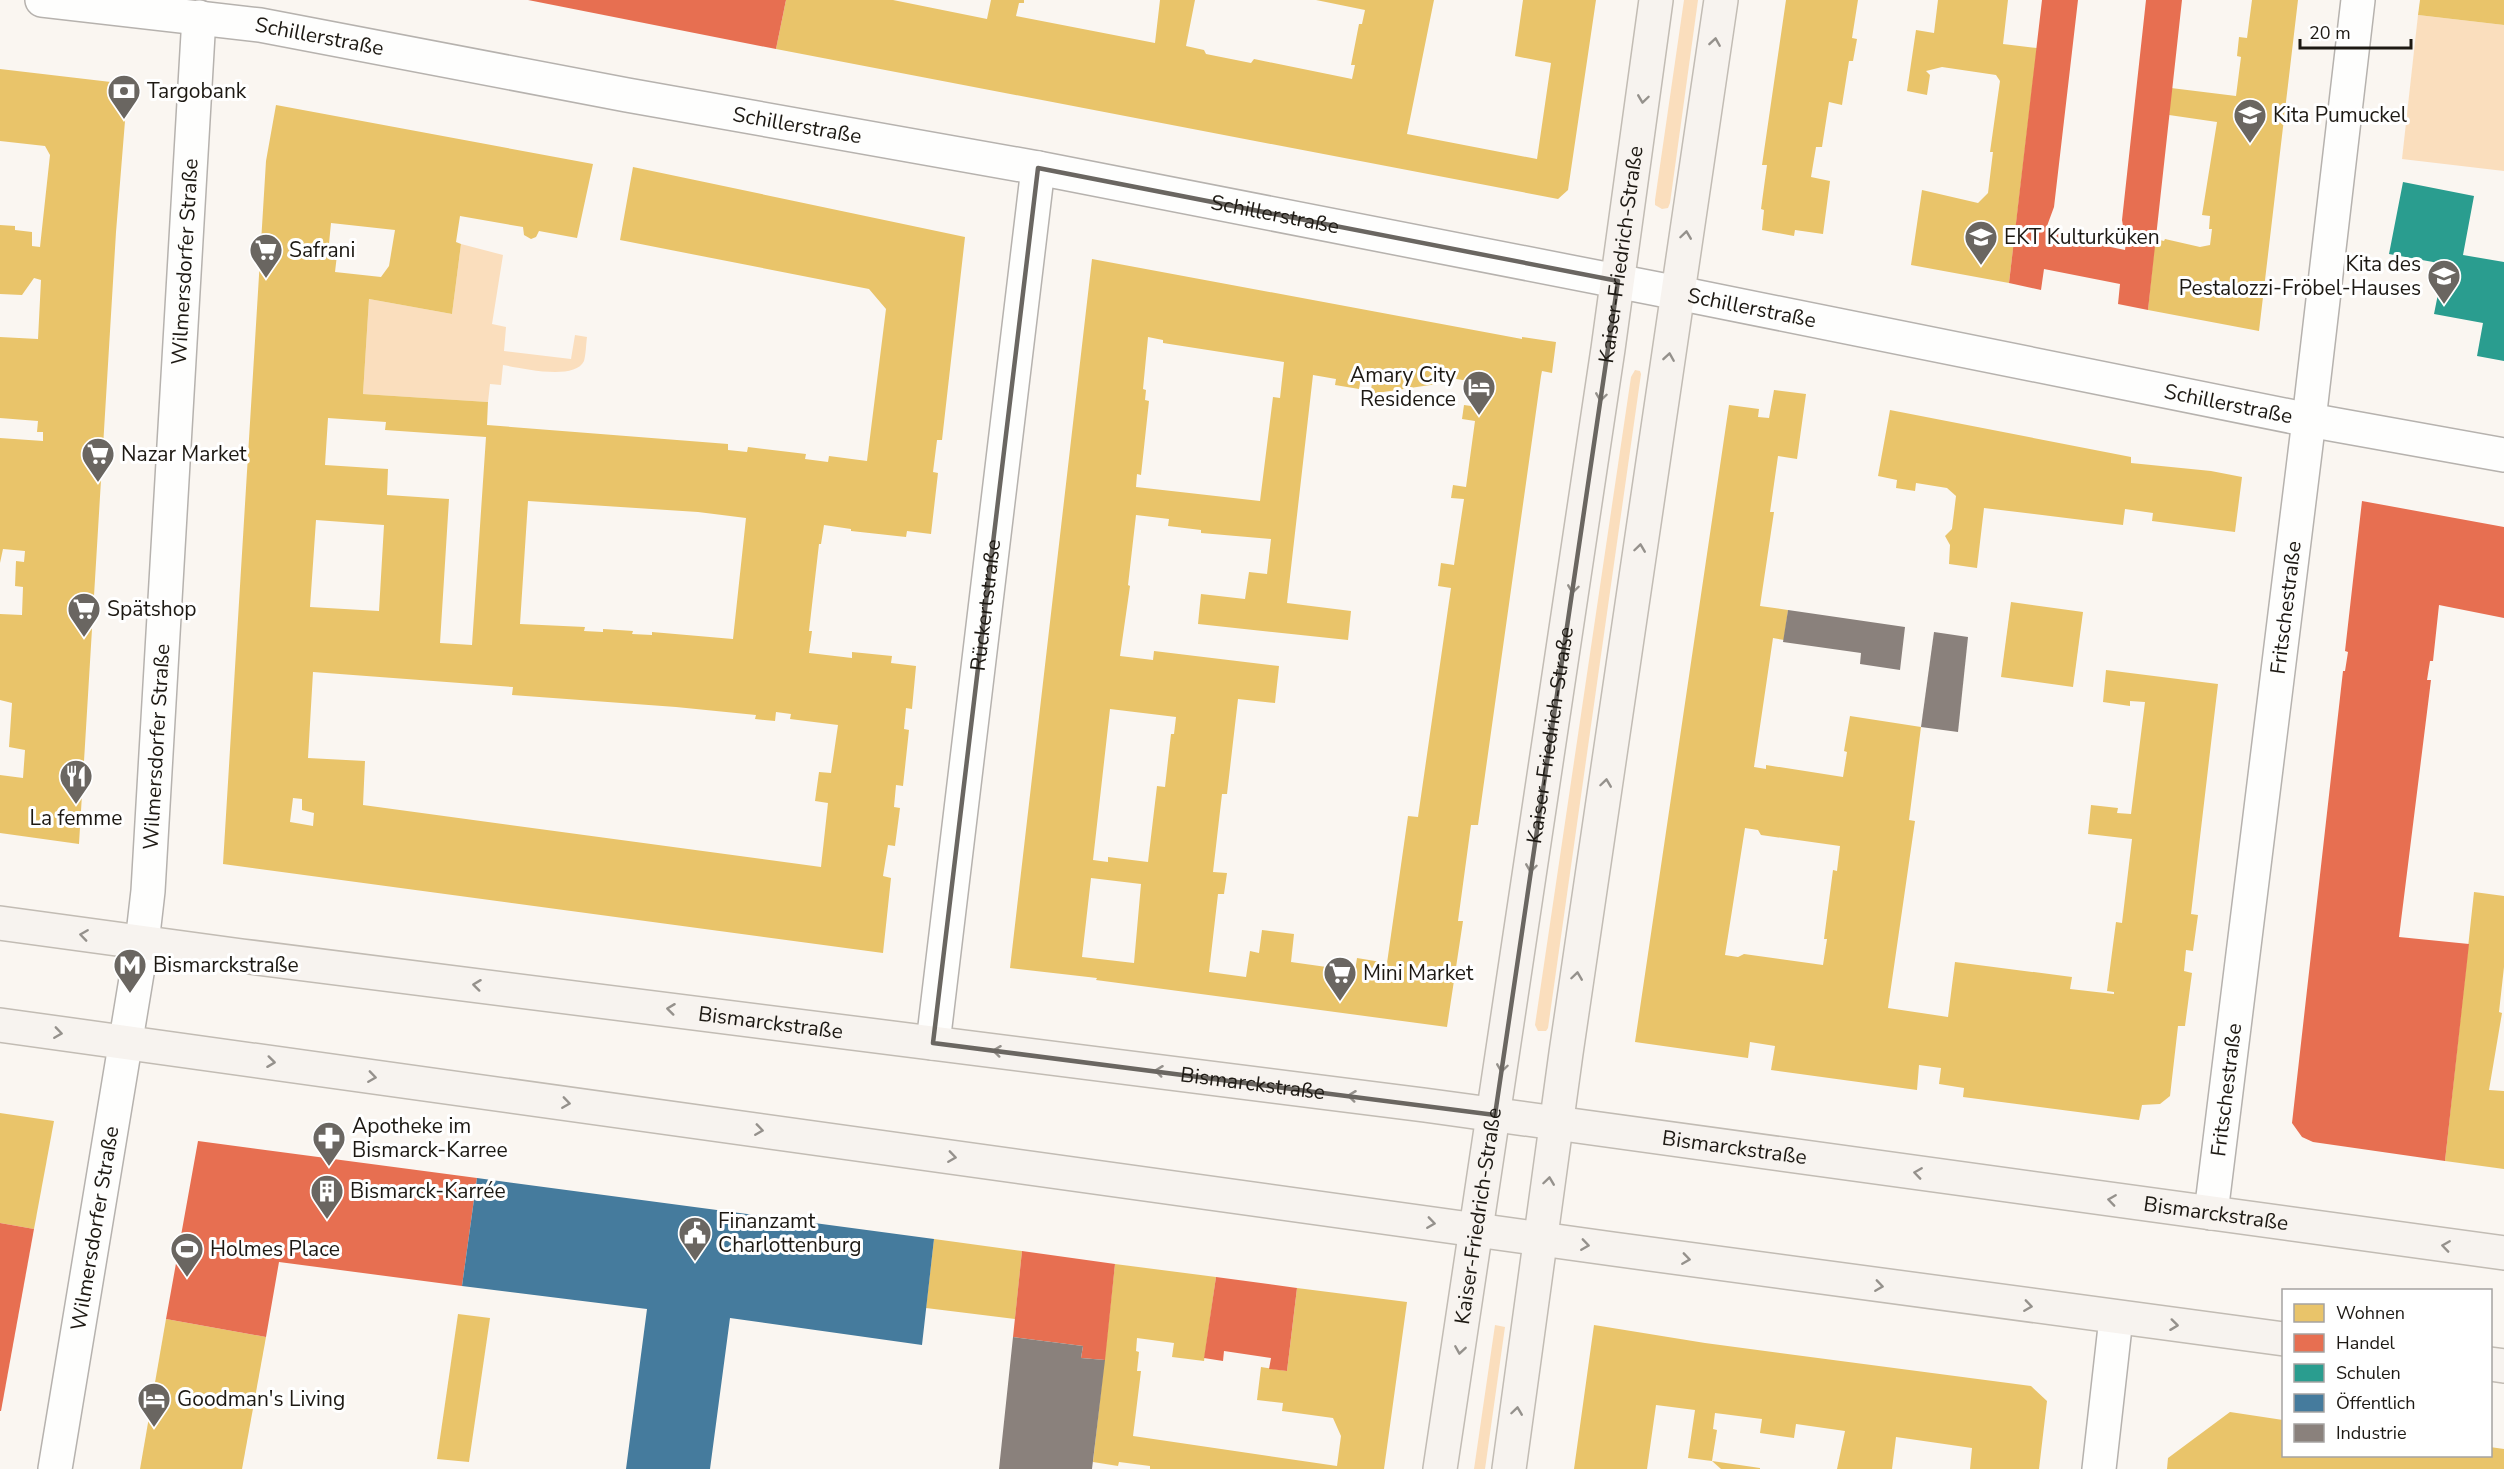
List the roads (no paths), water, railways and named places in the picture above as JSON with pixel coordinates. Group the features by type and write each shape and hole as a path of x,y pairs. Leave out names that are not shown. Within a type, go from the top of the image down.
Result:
{"main road":[{"name":"Kaiser-Friedrich-Straße","path":"1440,1469 1478,1230 1618,281 1656,0"},
{"path":"1509,1469 1557,1123 1721,0"},
{"name":"Bismarckstraße","path":"0,923 142,943 1495,1114 2504,1253"},
{"path":"0,1025 2116,1318 2282,1339"}],"street":[{"name":"Schillerstraße","path":"42,0 260,25 627,95 1038,168 1618,281 2309,420 2504,455"},
{"name":"Fritschestraße","path":"2211,1213 2309,420 2358,0"},
{"name":"Wilmersdorfer Straße","path":"55,1469 142,943 148,880 199,17"},
{"name":"Rückertstraße","path":"933,1043 1038,168"},
{"path":"2099,1469 2116,1318"}],"place":[{"name":"Targobank","path":"124,120"},
{"name":"Kita Pumuckel","path":"2250,144"},
{"name":"EKT Kulturküken","path":"1981,266"},
{"name":"Safrani","path":"266,279"},
{"name":"Kita des Pestalozzi-Fröbel-Hauses","path":"2444,305"},
{"name":"Amary City Residence","path":"1479,416"},
{"name":"Nazar Market","path":"98,483"},
{"name":"Spätshop","path":"84,638"},
{"name":"La femme","path":"76,805"},
{"name":"Bismarckstraße","path":"130,994"},
{"name":"Mini Market","path":"1340,1002"},
{"name":"Apotheke im Bismarck-Karree","path":"329,1167"},
{"name":"Bismarck-Karrée","path":"327,1220"},
{"name":"Finanzamt Charlottenburg","path":"695,1262"},
{"name":"Holmes Place","path":"187,1278"},
{"name":"Goodman's Living","path":"154,1428"}]}
